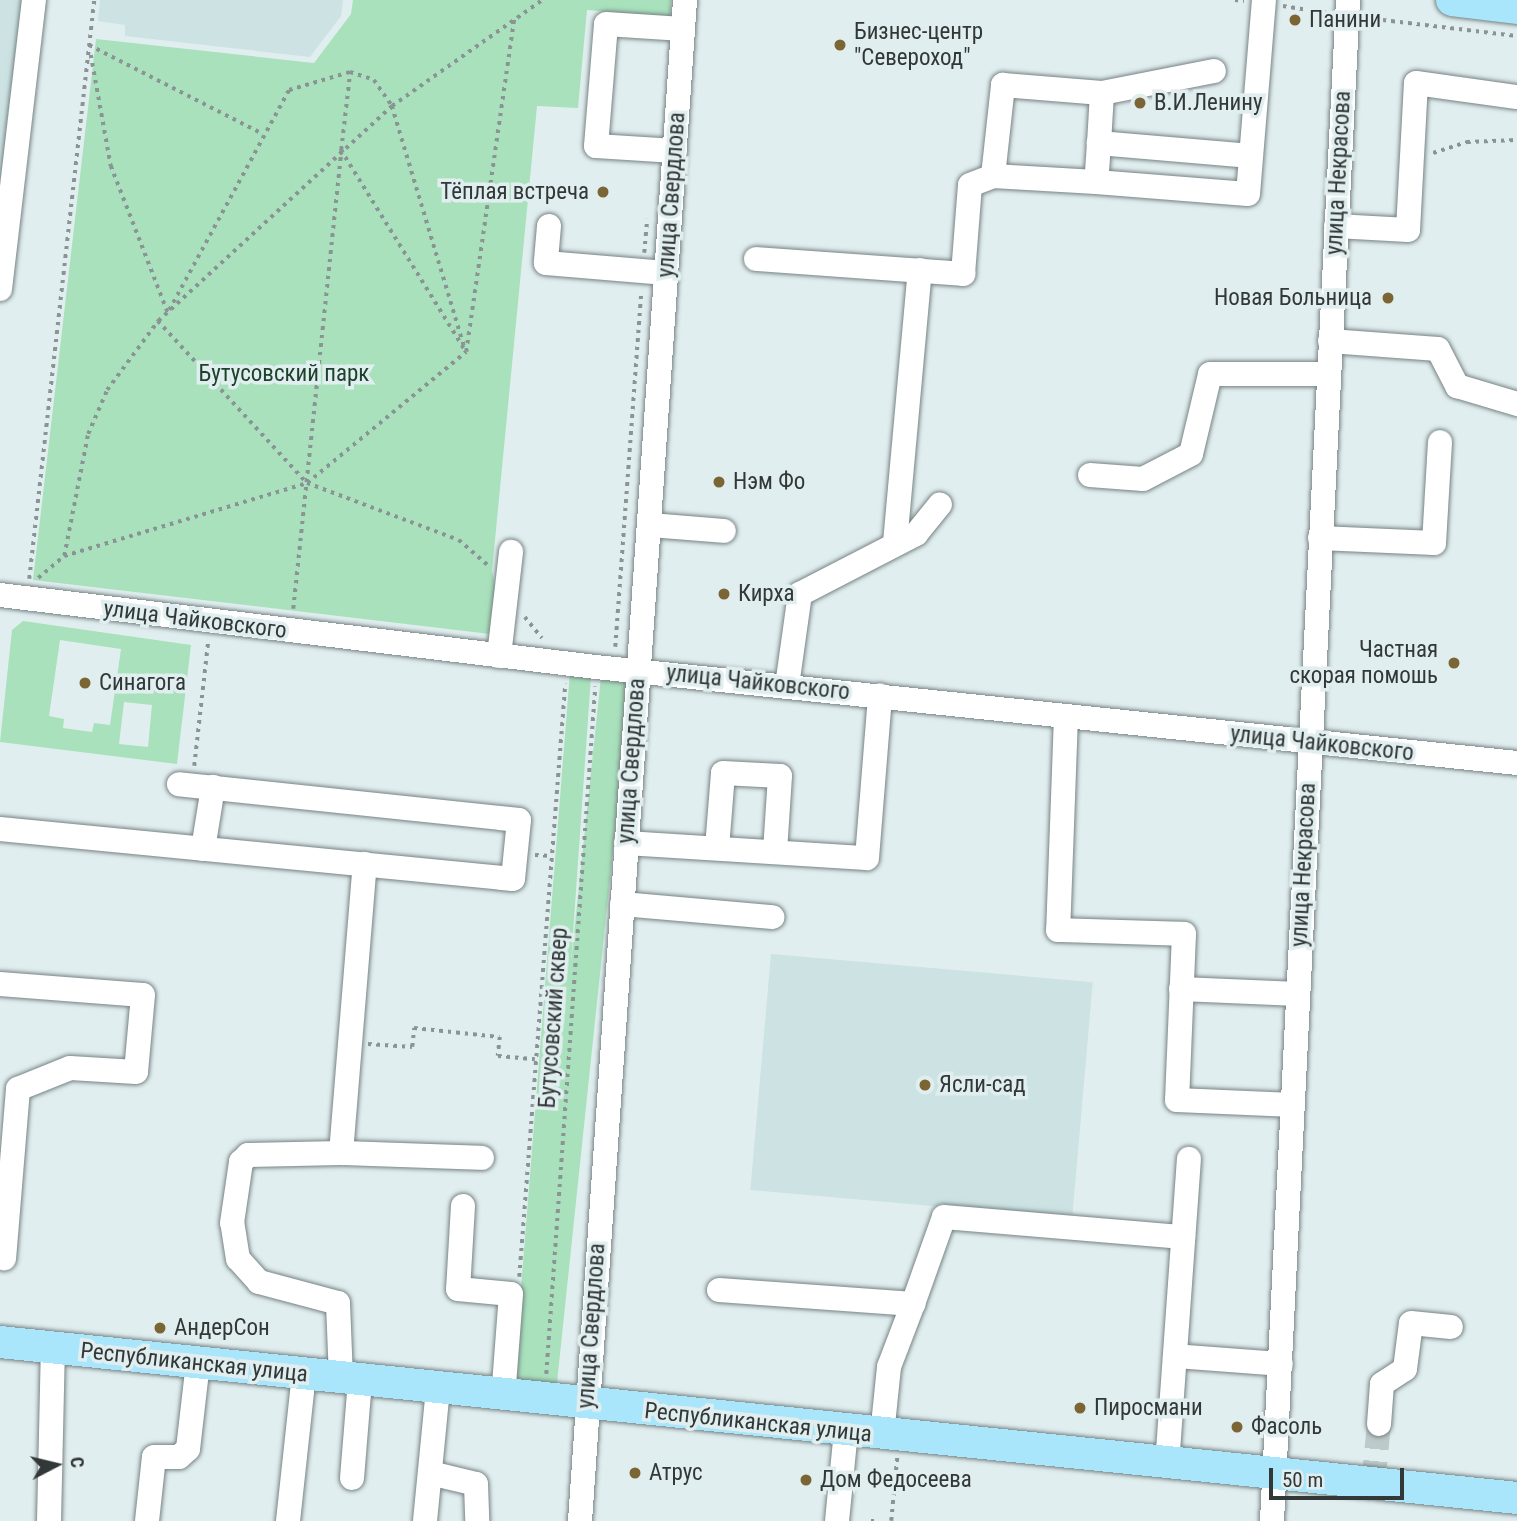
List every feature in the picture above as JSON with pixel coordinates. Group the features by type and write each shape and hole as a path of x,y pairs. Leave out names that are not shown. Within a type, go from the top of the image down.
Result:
{"main road":[{"path":"1452,0 1517,9"},
{"name":"Республиканская улица","path":"0,1342 586,1406 1517,1498"}],"street":[{"path":"0,289 34,0"},
{"name":"улица Свердлова","path":"580,1521 650,525 655,272 675,151 685,0"},
{"path":"756,259 963,274 970,185 993,176 1248,194 1264,0"},
{"name":"улица Некрасова","path":"1272,1521 1348,0"},
{"path":"675,151 596,146 606,24 683,29"},
{"path":"993,176 1003,85 1102,93 1214,71"},
{"path":"1336,226 1408,230 1416,83 1517,97"},
{"path":"1096,182 1102,93"},
{"path":"1099,143 1251,156"},
{"path":"549,226 547,263 655,272"},
{"path":"895,543 920,270"},
{"path":"1330,341 1438,349 1457,386 1517,404"},
{"path":"1090,475 1143,479 1191,454 1210,374 1329,374"},
{"path":"1320,538 1434,543 1440,442"},
{"path":"787,686 800,594 916,534 940,505"},
{"path":"650,525 724,531"},
{"path":"499,656 509,596 510,552"},
{"name":"улица Чайковского","path":"0,595 210,623 499,656 597,661 639,671 1517,763"},
{"path":"626,843 867,858 880,696"},
{"path":"1066,716 1058,930 1184,934 1177,1100 1293,1104"},
{"path":"717,848 723,773 780,776 775,852"},
{"path":"0,829 203,849 365,864 513,879 519,820 195,786 203,849"},
{"path":"341,1153 365,864"},
{"path":"622,904 772,917"},
{"path":"0,984 143,995 136,1072 70,1068 18,1088 4,1258"},
{"path":"1181,989 1298,994"},
{"path":"352,1478 351,1379 338,1303 269,1289 249,1273 232,1245 241,1162 248,1155 341,1153 482,1158"},
{"path":"1167,1465 1189,1159"},
{"path":"463,1206 458,1289 511,1294 503,1397"},
{"path":"890,1436 889,1367 944,1217 1183,1237"},
{"path":"719,1290 913,1304"},
{"path":"1379,1424 1382,1384 1405,1369 1411,1323 1451,1327"},
{"path":"49,1521 53,1348"},
{"path":"1175,1356 1281,1364"},
{"path":"147,1521 154,1457 178,1457 188,1449 198,1363"},
{"path":"288,1521 304,1374"},
{"path":"425,1521 438,1389"},
{"path":"837,1521 846,1432"},
{"path":"430,1473 476,1484 477,1521"}],"path":[{"path":"94,0 28,586 64,556 307,483 466,352 513,19"},
{"path":"64,556 88,434 107,390 158,321 341,150 392,106 542,0"},
{"path":"1366,32 1366,18 1517,36"},
{"path":"89,45 261,133"},
{"path":"89,45 111,166 168,313"},
{"path":"168,313 261,133 289,90 350,72 374,80 392,106 466,352"},
{"path":"290,632 350,72"},
{"path":"1412,160 1467,142 1517,141"},
{"path":"341,150 466,352"},
{"path":"597,661 615,653 655,272 648,203"},
{"path":"158,321 307,483 459,540 475,549 550,649"},
{"path":"195,786 210,623"},
{"name":"Бутусовский сквер","path":"546,1383 597,661"},
{"path":"518,1292 565,682"},
{"path":"349,1043 412,1047 414,1028 500,1037 498,1056 536,1059"},
{"path":"890,1436 891,1521"},
{"path":"871,1521 878,1521"}],"shaded area":[{"path":"0,0 25,0 0,209"},
{"path":"100,0 343,0 341,16 310,57 125,36 125,25 98,21"},
{"name":"Ясли-сад","path":"771,954 1093,982 1072,1218 750,1190"}],"green space":[{"name":"Бутусовский парк","path":"353,0 671,0 670,17 587,10 578,108 537,106 492,571 507,636 33,580 96,39 314,63 351,14"},
{"path":"23,621 191,645 177,764 0,742 12,630","holes":["60,640 121,649 110,725 94,723 92,732 63,728 64,719 49,716","124,702 152,705 148,747 119,744"]},
{"path":"570,672 591,676 541,1392 513,1389"},
{"path":"601,677 631,680 556,1394 526,1391"}],"tunnel":[{"path":"1373,1485 1379,1424"}],"place":[{"name":"Панини","path":"1295,20"},
{"name":"Бизнес-центр \"Североход\"","path":"840,45"},
{"name":"В.И.Ленину","path":"1140,103"},
{"name":"Тёплая встреча","path":"603,192"},
{"name":"Новая Больница","path":"1388,298"},
{"name":"Нэм Фо","path":"719,482"},
{"name":"Кирха","path":"724,594"},
{"name":"Частная скорая помошь","path":"1454,663"},
{"name":"Синагога","path":"85,683"},
{"name":"Ясли-сад","path":"925,1085"},
{"name":"АндерСон","path":"160,1328"},
{"name":"Пиросмани","path":"1080,1408"},
{"name":"Фасоль","path":"1237,1427"},
{"name":"Атрус","path":"635,1473"},
{"name":"Дом Федосеева","path":"806,1480"}]}
